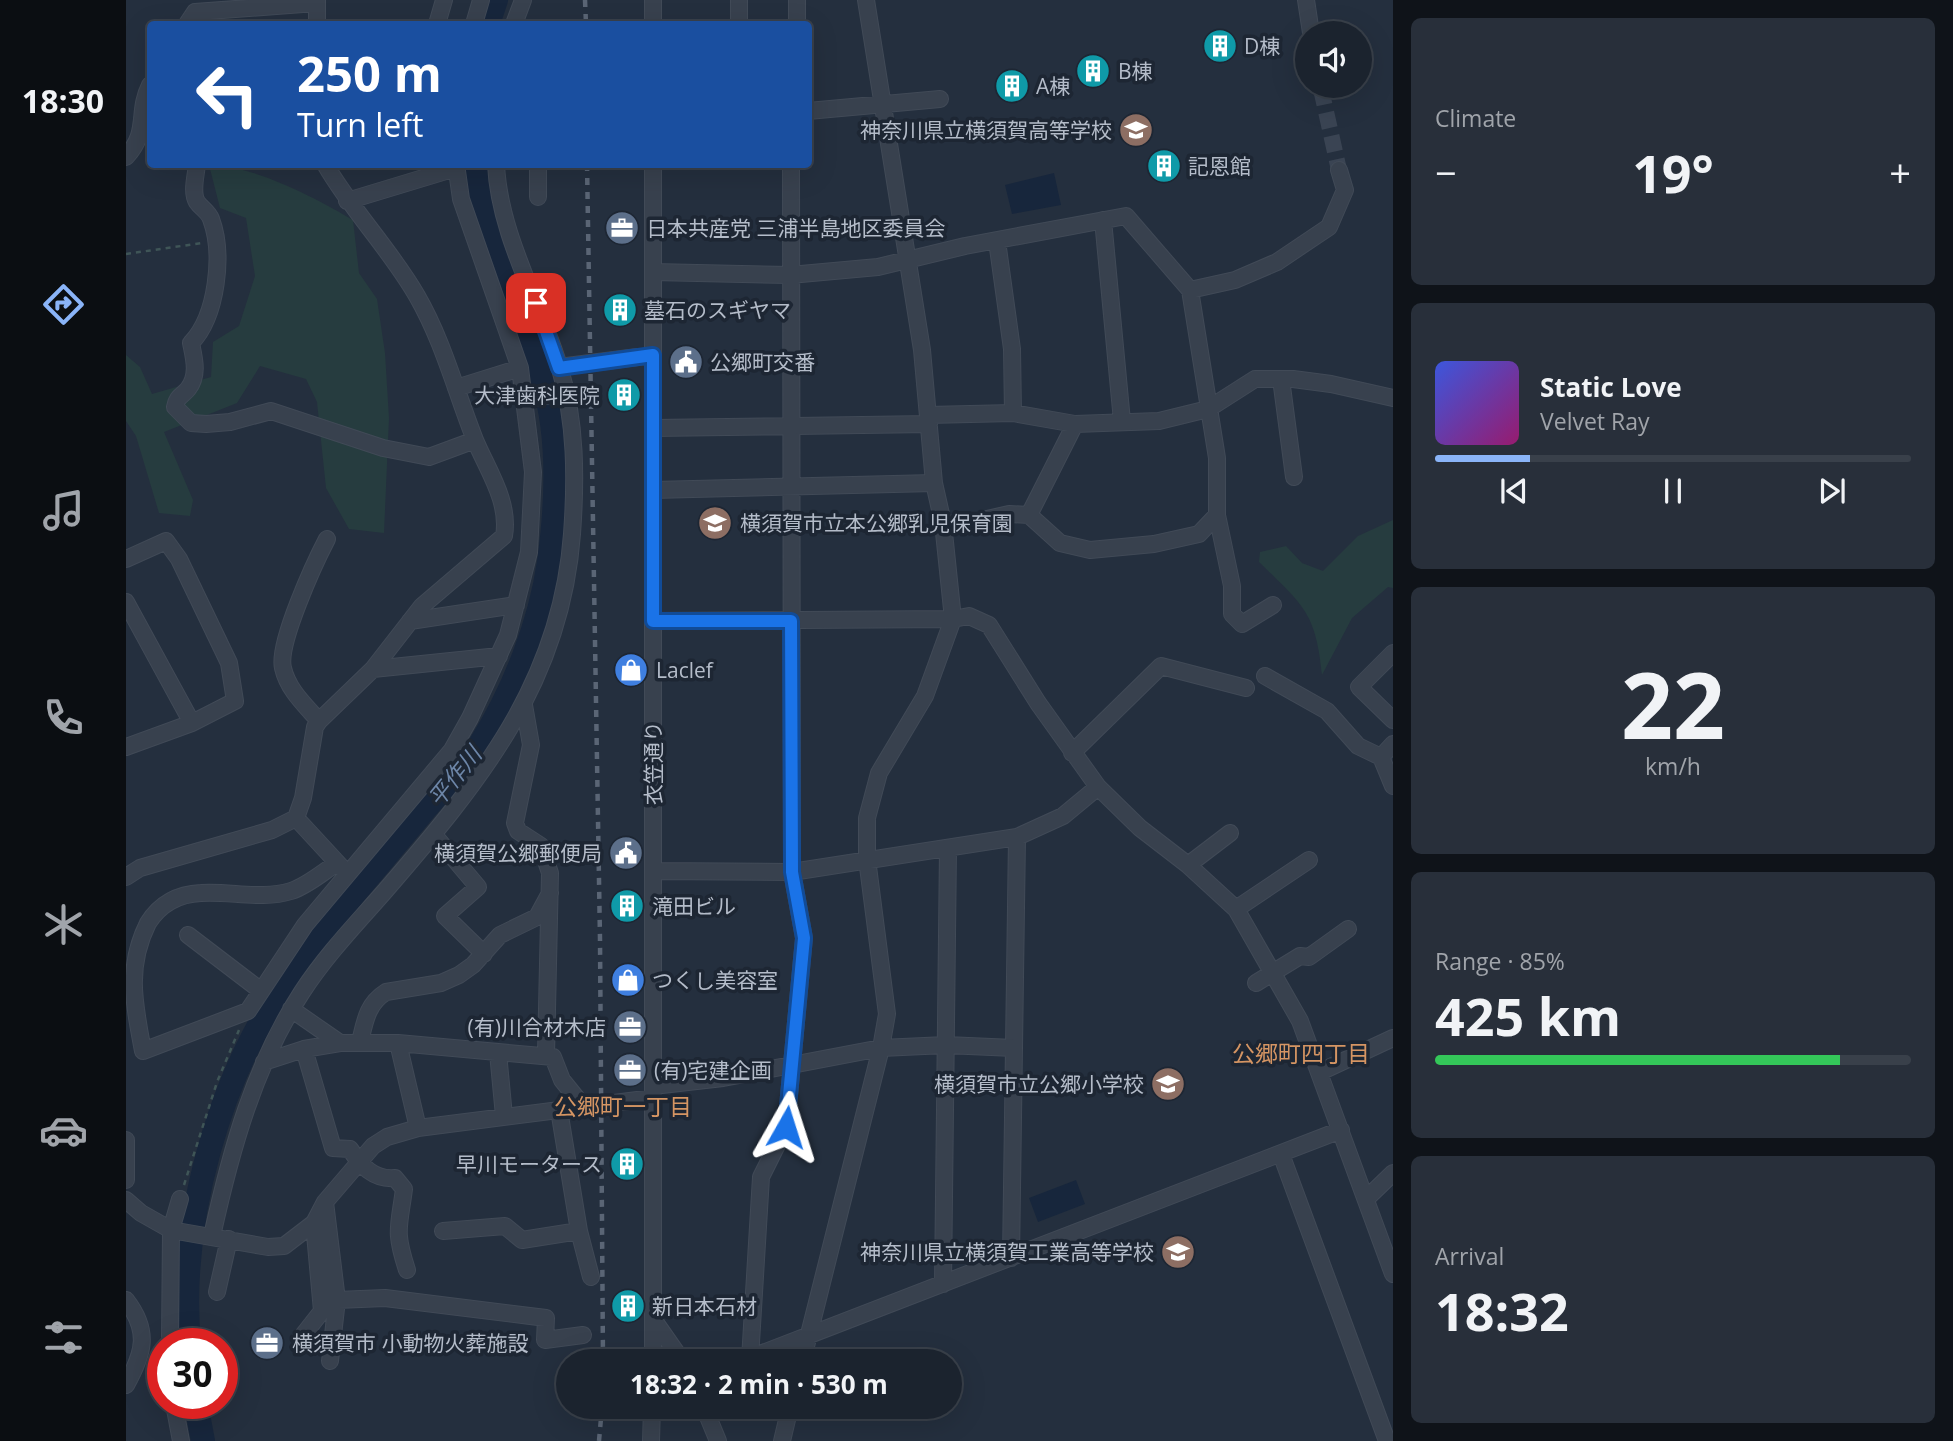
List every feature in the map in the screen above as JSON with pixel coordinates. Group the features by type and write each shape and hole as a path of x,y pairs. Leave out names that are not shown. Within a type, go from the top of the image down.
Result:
{"street":[{"path":"438,21 444,0"},
{"path":"475,21 481,0"},
{"path":"515,21 523,0"},
{"path":"653,0 653,21"},
{"path":"739,0 739,21"},
{"path":"797,0 797,21"},
{"path":"805,1349 881,1048 887,1014 867,859 867,818 879,773 925,696 953,619 943,523 934,483 922,350 866,0"},
{"path":"1306,0 1309,21"},
{"path":"189,21 195,12 316,1 317,21"},
{"path":"127,155 146,141 147,92"},
{"path":"812,111 940,99"},
{"path":"197,168 194,189 197,202 211,218 216,240 209,314 191,343 196,366 193,379 177,398 175,407 191,423 230,422 271,411 383,449 429,457 475,440"},
{"path":"127,875 140,868 272,830 296,818 303,797 315,727 319,721 373,670 422,606 504,536 507,522 503,503 475,440 435,329 417,296 368,223 347,201 327,168"},
{"path":"347,201 450,168"},
{"path":"342,868 291,891 252,896 202,893 185,895 168,902 143,931 133,948 130,969 143,1051 248,1011 342,868 452,750 499,656 516,605 529,552 533,472 527,400 520,368 461,199 456,168"},
{"path":"212,1236 245,1109 264,1062 291,1009 329,956 434,835 492,760 524,705 551,638 572,537 572,440 559,368 506,216 497,168"},
{"path":"538,168 538,197"},
{"name":"衣笠通り","path":"653,168 653,1349"},
{"path":"747,1349 761,1177 786,1127 804,938 792,872 791,168"},
{"path":"1190,290 1235,280 1278,262 1329,227 1345,190 1339,170"},
{"path":"653,272 790,275 878,267 1126,216 1190,290 1217,458 1217,515 1232,586 1232,614 1242,624 1273,604"},
{"path":"1103,220 1122,421"},
{"path":"997,241 1012,349 1013,413"},
{"path":"559,368 653,355"},
{"path":"456,388 520,368"},
{"path":"653,428 790,426 1013,413 1075,424 1159,421 1208,410 1255,379 1331,384 1393,398"},
{"path":"1281,379 1294,477"},
{"path":"527,400 564,392"},
{"path":"1029,515 1075,424"},
{"path":"653,490 934,483"},
{"path":"943,523 965,524 993,520 1009,514 1029,515 1060,542 1090,550 1154,544 1199,534 1217,515"},
{"path":"319,721 293,692 282,667 283,651 312,568 327,539"},
{"path":"126,559 166,541 179,559 229,663 235,701 192,723 126,747"},
{"path":"126,602 192,723"},
{"path":"410,621 516,605"},
{"path":"653,621 953,619 970,616 989,625 1072,753 1098,787 1140,828 1188,865 1236,909 1300,1021 1393,1273"},
{"path":"1393,653 1359,687 1393,720"},
{"path":"373,670 499,656"},
{"path":"1072,753 1161,666 1246,688"},
{"path":"1265,676 1327,711 1358,746 1381,757 1393,786"},
{"path":"524,705 531,745 515,823 518,831 541,846 550,873 546,1055"},
{"path":"1381,757 1393,744"},
{"path":"653,871 792,872 1017,838 1063,816 1098,787"},
{"path":"296,818 342,868"},
{"path":"1188,865 1230,834"},
{"path":"434,835 478,887 445,916 484,954"},
{"path":"1011,1258 1017,838"},
{"path":"943,1284 948,848"},
{"path":"1236,909 1309,860"},
{"path":"360,1042 368,1009 379,996 386,992 442,983 459,975 484,954 500,935 537,917 551,891"},
{"path":"1256,984 1300,956 1309,957 1348,929"},
{"path":"188,935 260,990"},
{"path":"291,1009 340,1043"},
{"path":"1320,1072 1393,1038"},
{"path":"264,1062 304,1049 360,1042 546,1055 553,1057 562,1080 583,1106"},
{"path":"398,1043 418,1128"},
{"path":"126,1200 141,1213 171,1230 268,1247 284,1246 314,1223 325,1202 373,1146 387,1138 418,1128 583,1106 881,1048 946,1045 1014,1048"},
{"path":"304,1049 333,1147 350,1149 360,1164 376,1175 395,1178 404,1189 397,1221 397,1237 407,1270"},
{"path":"498,1053 504,1116"},
{"path":"559,1110 579,1231 592,1277"},
{"path":"774,1349 1341,1130"},
{"path":"126,1140 126,1180"},
{"path":"1281,1154 1387,1441"},
{"path":"1366,1199 1393,1173"},
{"path":"170,1328 171,1230 180,1199"},
{"path":"325,1202 337,1300 330,1361"},
{"path":"300,1339 322,1311 314,1223"},
{"path":"443,1231 505,1226 522,1240 579,1231"},
{"path":"217,1292 229,1239"},
{"path":"337,1300 385,1298 546,1318 545,1340 583,1335"},
{"path":"126,1300 143,1331 138,1363 126,1385"},
{"path":"653,1319 674,1349"},
{"path":"177,1419 181,1441"},
{"path":"651,1441 652,1419"},
{"path":"710,1419 718,1441"},
{"path":"782,1441 787,1419"}],"path":[{"path":"126,254 216,240"},
{"path":"180,1199 217,1082 248,1011"}],"green space":[{"path":"210,168 245,170 284,184 353,220 359,273 377,299 385,353 389,418 384,533 349,529 326,488 317,402 306,379 260,366 237,403 164,432 193,500 190,516 159,513 136,436 126,421 126,355 140,367 152,394 211,377 213,342 239,326 255,276 246,218 220,208"},
{"path":"1393,520 1393,588 1388,587 1352,618 1322,675 1316,637 1305,611 1259,562 1260,552 1286,546 1302,563 1323,571 1358,536"}],"water":[{"path":"1054,173 1061,205 1012,214 1005,185"},
{"path":"1076,1180 1085,1204 1038,1222 1029,1198"}],"waterway":[{"name":"平作川","path":"489,21 496,0"},
{"name":"平作川","path":"188,1328 190,1249 197,1200 224,1103 243,1057 265,1014 307,953 481,743 515,679 532,633 545,585 554,517 552,425 543,381 494,247 479,192 476,168"},
{"name":"平作川","path":"199,1419 203,1441"}],"tunnel":[{"path":"1323,98 1339,170"}],"railway":[{"path":"585,0 586,21"},
{"path":"587,168 600,939 603,1349"},
{"path":"599,1441 601,1419"}],"place":[{"name":"D棟","path":"1220,46"},
{"name":"B棟","path":"1093,71"},
{"name":"A棟","path":"1012,86"},
{"name":"神奈川県立横須賀高等学校","path":"1136,130"},
{"name":"記恩館","path":"1164,166"},
{"name":"日本共産党 三浦半島地区委員会","path":"622,228"},
{"name":"墓石のスギヤマ","path":"620,310"},
{"name":"公郷町交番","path":"686,362"},
{"name":"大津歯科医院","path":"624,395"},
{"name":"横須賀市立本公郷乳児保育園","path":"715,523"},
{"name":"Laclef","path":"631,670"},
{"name":"横須賀公郷郵便局","path":"626,853"},
{"name":"滝田ビル","path":"627,906"},
{"name":"つくし美容室","path":"628,980"},
{"name":"(有)川合材木店","path":"630,1027"},
{"name":"(有)宅建企画","path":"630,1070"},
{"name":"横須賀市立公郷小学校","path":"1168,1084"},
{"name":"早川モータース","path":"627,1164"},
{"name":"神奈川県立横須賀工業高等学校","path":"1178,1252"},
{"name":"新日本石材","path":"628,1306"},
{"name":"横須賀市 小動物火葬施設","path":"267,1343"}],"district":[{"name":"公郷町四丁目","path":"1301,1053"},
{"name":"公郷町一丁目","path":"623,1106"}],"route":[{"path":"536,303 559,368 653,355 653,621 791,621 792,872 804,938 786,1127"}]}
